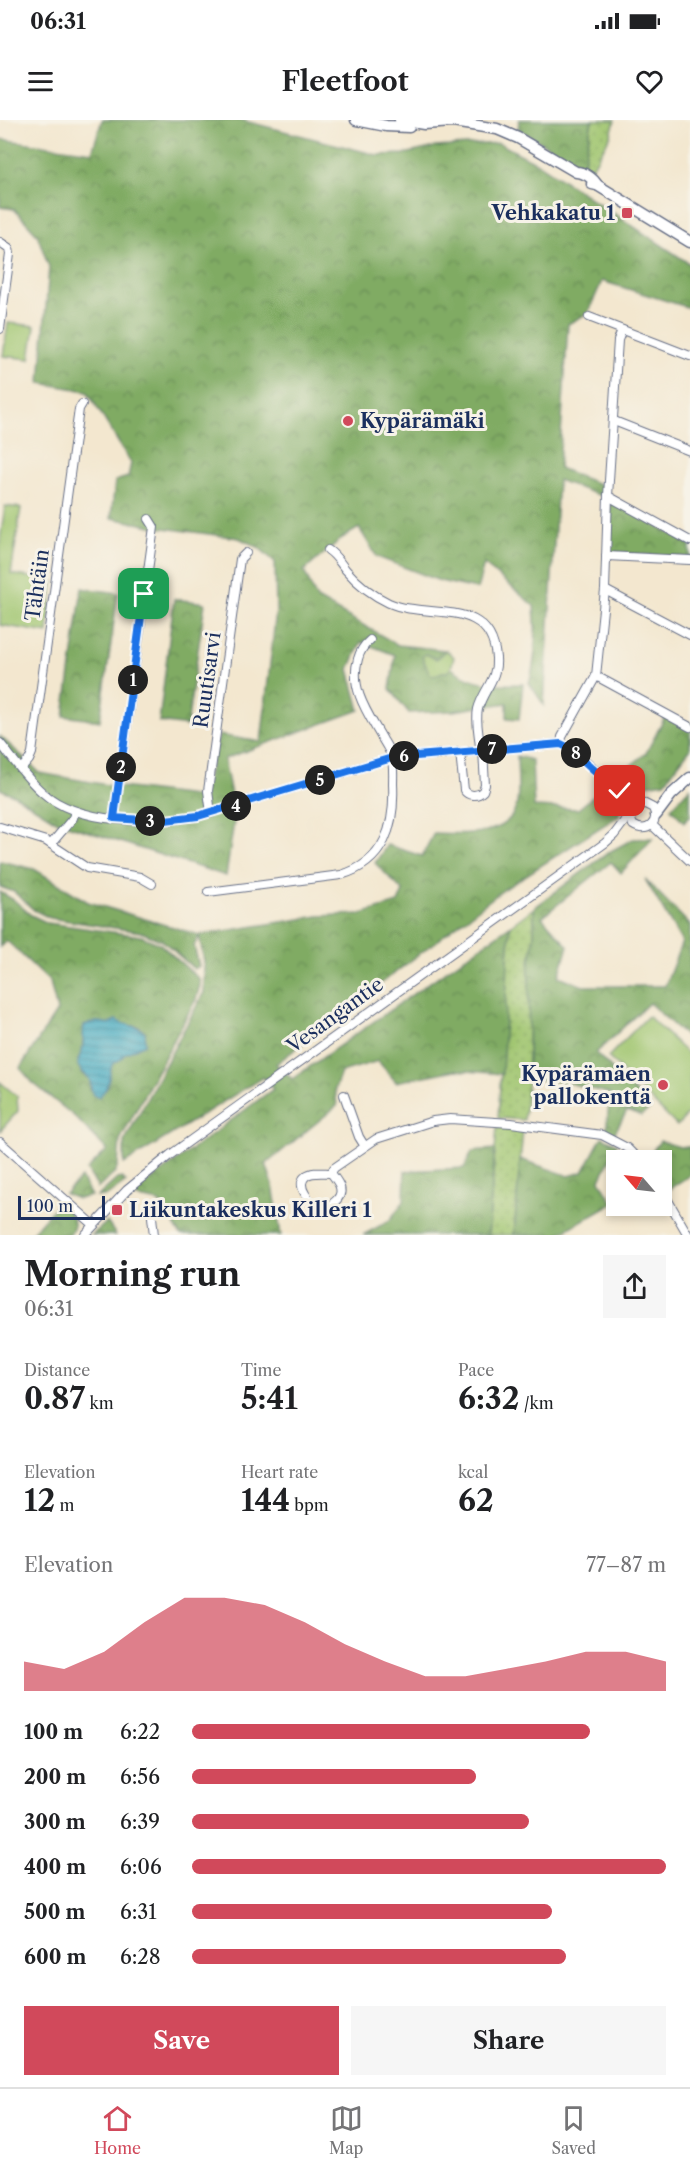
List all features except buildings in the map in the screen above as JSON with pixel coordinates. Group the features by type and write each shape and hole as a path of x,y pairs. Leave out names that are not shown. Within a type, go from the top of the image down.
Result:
{"main road":[{"path":"356,120 396,127 417,127 424,124"},
{"path":"400,120 424,124 453,122 497,129 518,138 690,242"},
{"path":"652,816 690,778"}],"street":[{"path":"0,242 9,248 10,254 0,329"},
{"path":"589,317 690,356"},
{"path":"561,744 562,737 596,676 605,590 608,496 618,340 622,330"},
{"name":"Tähtäin","path":"21,769 32,753 79,409 82,404"},
{"path":"614,421 690,450"},
{"path":"608,496 690,541"},
{"path":"114,818 153,526 149,519"},
{"path":"328,550 361,586 390,603 407,609 460,613 481,625 490,637 497,660 494,677 478,710 486,785 483,791 474,795 468,794 464,789 460,752"},
{"name":"Ruutisarvi","path":"211,813 208,791 240,559 246,553"},
{"path":"606,556 690,561"},
{"path":"605,590 690,635"},
{"path":"208,892 328,878 350,873 366,862 383,842 393,817 392,758 359,697 355,683 359,655 363,646 370,640"},
{"path":"596,676 690,727"},
{"path":"0,743 42,792 61,805 75,811 136,821 167,821 211,813 392,758 561,744 571,749 616,790 652,816 690,861"},
{"path":"616,790 628,806 630,821 635,827"},
{"name":"Vesangantie","path":"86,1235 127,1190 170,1155 614,835 633,807 652,816 642,829 630,828 614,835"},
{"path":"51,844 73,818 75,811"},
{"path":"0,827 46,841 87,868 140,877 152,884"},
{"path":"344,1095 358,1137 364,1145"},
{"path":"331,1173 334,1168 364,1145 433,1121 467,1119 602,1134 629,1150"},
{"path":"0,1142 94,1225"},
{"path":"331,1173 340,1184 341,1192 337,1200 327,1208 320,1208 309,1199 302,1182 307,1175 331,1173"},
{"path":"672,1207 688,1235"},
{"path":"152,1217 154,1235"}],"green space":[{"path":"102,120 241,120 377,155 404,154 436,147 499,143 539,164 690,264 690,308 602,281 588,313 568,324 559,468 606,487 606,498 558,480 544,705 529,683 535,645 534,606 484,564 477,589 440,581 377,557 359,528 342,538 304,571 317,599 398,645 446,650 436,659 425,663 430,673 447,672 451,668 469,678 485,683 523,684 519,719 507,718 507,703 453,711 409,713 390,689 395,655 361,642 349,669 360,710 224,759 235,815 226,876 58,822 16,796 0,789 0,736 40,773 113,786 202,797 219,735 261,742 276,611 275,562 258,547 239,538 156,527 111,518 115,481 128,477 131,463 87,391 40,383 49,267 37,234 14,209 0,207 0,139 92,152"},
{"path":"519,120 592,120 583,167 518,129"},
{"path":"592,120 615,120 611,135 590,171 583,167"},
{"path":"8,323 35,326 30,359 3,356"},
{"path":"610,501 690,544 690,558 609,552"},
{"path":"5,506 21,508 11,574 53,581 48,633 0,625 0,541"},
{"path":"82,588 118,593 100,721 64,716"},
{"path":"174,599 205,603 187,726 159,722"},
{"path":"446,650 454,657 451,668 447,672 434,676 430,674 422,657 426,654 436,659"},
{"path":"665,717 690,723 690,749 665,782 632,787 617,801 621,809 618,816 503,890 276,1064 292,1079 510,926 502,1074 455,1070 396,1082 378,1061 341,1072 335,1089 337,1106 266,1164 273,1185 281,1235 181,1235 159,1202 129,1196 273,1089 263,1077 124,1164 124,1142 204,992 204,961 199,936 194,946 199,966 194,969 163,941 141,932 50,918 34,910 14,892 0,887 0,861 34,869 88,902 199,935 319,916 361,914 398,903 403,891 375,863 387,845 422,856 434,833 481,832 503,824 511,817 518,796 517,756 532,760 534,807 578,809 646,753"},
{"path":"690,788 690,816 684,822 671,808"},
{"path":"653,838 621,873 611,862 542,917 568,946 559,976 583,986 665,986 682,942 645,879 690,925 690,1040 649,1003 596,1053 651,1108 641,1116 627,1111 614,1134 606,1132 610,1094 569,1083 528,1078 529,969 534,937 534,908 609,852 633,839"},
{"path":"0,892 14,900 31,915 48,923 141,936 160,944 199,979 200,985 196,999 120,1140 118,1166 115,1173 98,1188 87,1170 107,1150 75,1117 33,1083 20,1068 57,1011 50,982 6,940 0,947","holes":["116,1020 123,1025 140,1027 145,1044 124,1054 121,1059 112,1064 106,1089 90,1090 90,1080 81,1072 78,1059 82,1053 84,1026 96,1022 109,1024"]},
{"path":"534,908 534,937 529,969 528,1078 524,1120 498,1118 510,926"},
{"name":"Kypärämäen pallokenttä","path":"648,1016 690,1056 690,1112 677,1126 608,1057"},
{"path":"0,1082 17,1096 18,1111 0,1131"},
{"path":"497,1126 523,1129 514,1235 488,1235"},
{"path":"602,1137 617,1144 614,1150 606,1150 606,1167 600,1180 606,1191 606,1207 557,1235 514,1235 520,1159 569,1176 583,1172"},
{"path":"660,1141 680,1147 690,1147 690,1175 672,1187 672,1150 653,1150"},
{"path":"495,1149 488,1235 363,1235 389,1221 404,1201 405,1171 464,1168 472,1151"},
{"path":"81,1178 91,1196 78,1199 65,1194"},
{"path":"122,1178 126,1182 108,1195 97,1197 117,1179"},
{"path":"61,1200 71,1209 68,1212 74,1224 69,1235 30,1235"},
{"path":"107,1222 116,1235 92,1235"}],"water":[{"path":"116,1020 145,1032 145,1044 124,1054 121,1059 112,1064 106,1087 98,1097 93,1095 89,1079 78,1065 83,1048 84,1026 96,1022 109,1024"}],"place":[{"name":"Vehkakatu 1","path":"627,213"},
{"name":"Kypärämäki","path":"348,421"},
{"name":"Kypärämäen pallokenttä","path":"663,1085"},
{"name":"Liikuntakeskus Killeri 1","path":"117,1210"}],"route":[{"path":"144,594 114,818 157,821 198,816 392,758 561,744 567,745 616,790 620,791"}]}
